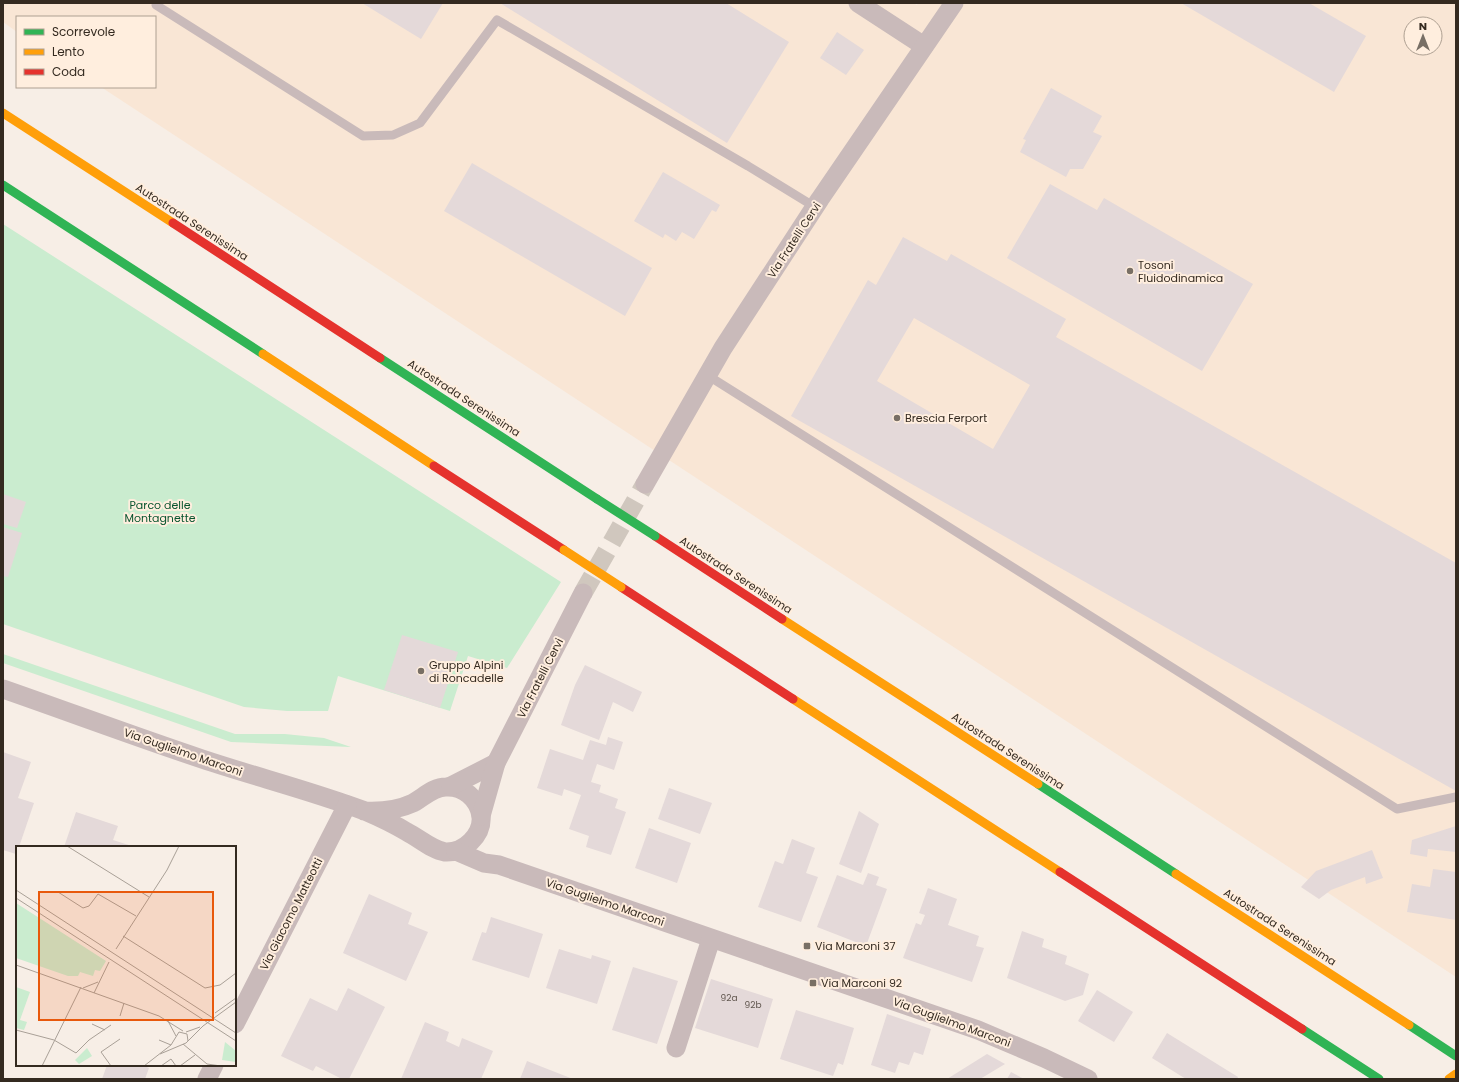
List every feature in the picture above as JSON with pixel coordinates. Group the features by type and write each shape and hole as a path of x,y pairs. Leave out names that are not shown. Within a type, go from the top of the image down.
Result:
{"main road":[{"name":"Autostrada Serenissima","path":"3,113 1456,1056"},
{"path":"3,186 1379,1079"},
{"path":"1449,1079 1456,1074"}],"street":[{"path":"858,3 924,46"},
{"name":"Via Fratelli Cervi","path":"645,484 707,375 815,207 954,3"},
{"name":"Via Fratelli Cervi","path":"479,824 496,763 584,593"},
{"name":"Via Guglielmo Marconi","path":"3,689 202,759 364,811 385,820 425,842 434,849 445,852 456,851 469,858 484,863 499,865 978,1030 1011,1043 1081,1077"},
{"path":"451,786 496,763"},
{"path":"451,786 462,789 471,796 478,805 479,824 486,850 499,865"},
{"name":"Via Guglielmo Marconi","path":"364,811 377,812 402,808 436,788 451,786"},
{"path":"424,796 417,809 416,824 419,834 425,842"},
{"name":"Via Giacomo Matteotti","path":"236,1022 346,805"},
{"path":"456,851 469,843 479,824"},
{"path":"676,1048 711,938"},
{"path":"207,1079 214,1066"}],"lane":[{"path":"156,5 363,136 394,135 420,123 497,20 748,166 815,207"},
{"path":"707,375 1397,809 1456,797"}],"shaded area":[{"path":"3,3 913,3 917,5 918,3 1456,3 1456,977 103,88 156,88 156,16 16,16 16,31 3,22"}],"green space":[{"name":"Parco delle Montagnette","path":"3,224 561,582 507,668 468,656 450,711 338,676 328,711 287,711 244,707 3,624"},
{"path":"3,654 235,734 285,734 324,738 351,747 231,742 3,663"}],"building":[{"path":"362,3 443,3 421,39"},
{"path":"500,3 726,3 789,42 727,143"},
{"path":"1181,3 1309,3 1366,36 1334,92"},
{"path":"837,32 864,50 846,75 820,58"},
{"path":"1051,88 1102,116 1093,132 1102,136 1083,169 1070,169 1066,177 1020,152 1026,140 1023,139"},
{"path":"472,163 652,268 625,316 444,211"},
{"path":"663,172 720,205 716,212 712,210 694,239 682,232 676,241 665,234 663,238 634,221"},
{"name":"Tosoni Fluidodinamica","path":"1050,184 1097,210 1104,198 1253,284 1202,371 1007,258"},
{"path":"903,237 947,261 951,254 1066,319 1056,337 1456,563 1456,791 791,416 868,280 876,285","holes":["914,318 1030,385 993,449 877,381"]},
{"path":"3,494 26,502 17,528 3,524"},
{"path":"3,527 22,533 8,577 3,576"},
{"name":"Gruppo Alpini di Roncadelle","path":"402,635 458,652 440,708 384,690"},
{"path":"585,665 642,692 633,712 613,702 599,740 561,725 575,685"},
{"path":"608,737 623,742 614,770 597,764 591,782 601,785 599,792 618,799 615,808 626,812 611,855 586,847 589,836 569,829 581,795 564,789 562,796 537,788 550,749 583,760 590,740 606,745"},
{"path":"3,752 31,762 18,798 34,803 19,846 16,846 16,854 3,850"},
{"path":"669,788 712,803 700,834 658,819"},
{"path":"859,811 879,824 861,873 839,864"},
{"path":"76,812 118,826 113,840 132,846 64,846"},
{"path":"1456,826 1456,852 1428,849 1427,857 1410,854 1412,840"},
{"path":"649,828 691,843 677,883 635,868"},
{"path":"792,839 815,848 806,873 818,877 801,922 758,907 775,861 783,864"},
{"path":"1372,850 1383,878 1366,884 1365,877 1331,890 1319,899 1301,887 1316,871"},
{"path":"1433,869 1456,872 1456,920 1407,912 1412,884 1430,887"},
{"path":"868,873 879,877 876,885 887,889 866,946 817,927 837,875 863,885"},
{"path":"928,888 957,899 948,925 979,936 976,946 984,948 972,982 903,958 916,923 921,925 925,915 919,913"},
{"path":"369,894 412,913 408,924 428,932 406,981 343,953"},
{"path":"491,917 543,934 529,978 472,960 482,932 486,933"},
{"path":"1022,931 1044,939 1042,947 1067,956 1065,964 1089,974 1083,995 1065,1001 1007,978"},
{"path":"559,949 591,959 592,955 611,961 597,1004 546,988"},
{"path":"633,967 678,981 657,1044 612,1030"},
{"path":"711,979 773,999 758,1048 695,1028"},
{"path":"348,988 385,1007 349,1079 342,1079 316,1066 313,1071 281,1056 310,998 337,1011"},
{"path":"1097,990 1133,1012 1114,1042 1078,1021"},
{"path":"796,1010 854,1028 843,1065 838,1063 833,1076 780,1059"},
{"path":"887,1014 931,1029 923,1055 914,1052 909,1065 899,1062 895,1073 871,1065"},
{"path":"425,1022 449,1032 446,1041 459,1047 462,1038 493,1051 481,1079 401,1079"},
{"path":"1167,1033 1238,1077 1237,1079 1186,1079 1152,1058"},
{"path":"987,1054 1005,1064 980,1079 947,1079"},
{"path":"527,1061 573,1079 520,1079"},
{"path":"107,1066 144,1066 149,1068 145,1079 102,1079"},
{"path":"1011,1072 1024,1079 1007,1079"}],"tunnel":[{"path":"583,593 645,484"}],"traffic: fast":[{"path":"3,185 263,354"},
{"path":"380,358 597,499"},
{"path":"597,499 655,536"},
{"path":"1038,784 1176,874"},
{"path":"1409,1025 1456,1056"},
{"path":"1302,1029 1379,1079"}],"traffic: slow":[{"path":"3,113 173,223"},
{"path":"263,354 434,466"},
{"path":"564,550 621,587"},
{"path":"782,619 1038,784"},
{"path":"793,699 1060,872"},
{"path":"1176,874 1409,1025"},
{"path":"1449,1079 1456,1074"}],"traffic: jam":[{"path":"173,223 380,358"},
{"path":"434,466 564,550"},
{"path":"655,536 782,619"},
{"path":"621,587 793,699"},
{"path":"1060,872 1302,1029"}],"place":[{"name":"Tosoni Fluidodinamica","path":"1130,271"},
{"name":"Brescia Ferport","path":"897,418"},
{"name":"Gruppo Alpini di Roncadelle","path":"421,671"},
{"name":"Via Marconi 37","path":"807,946"},
{"name":"Via Marconi 92","path":"813,983"}]}
